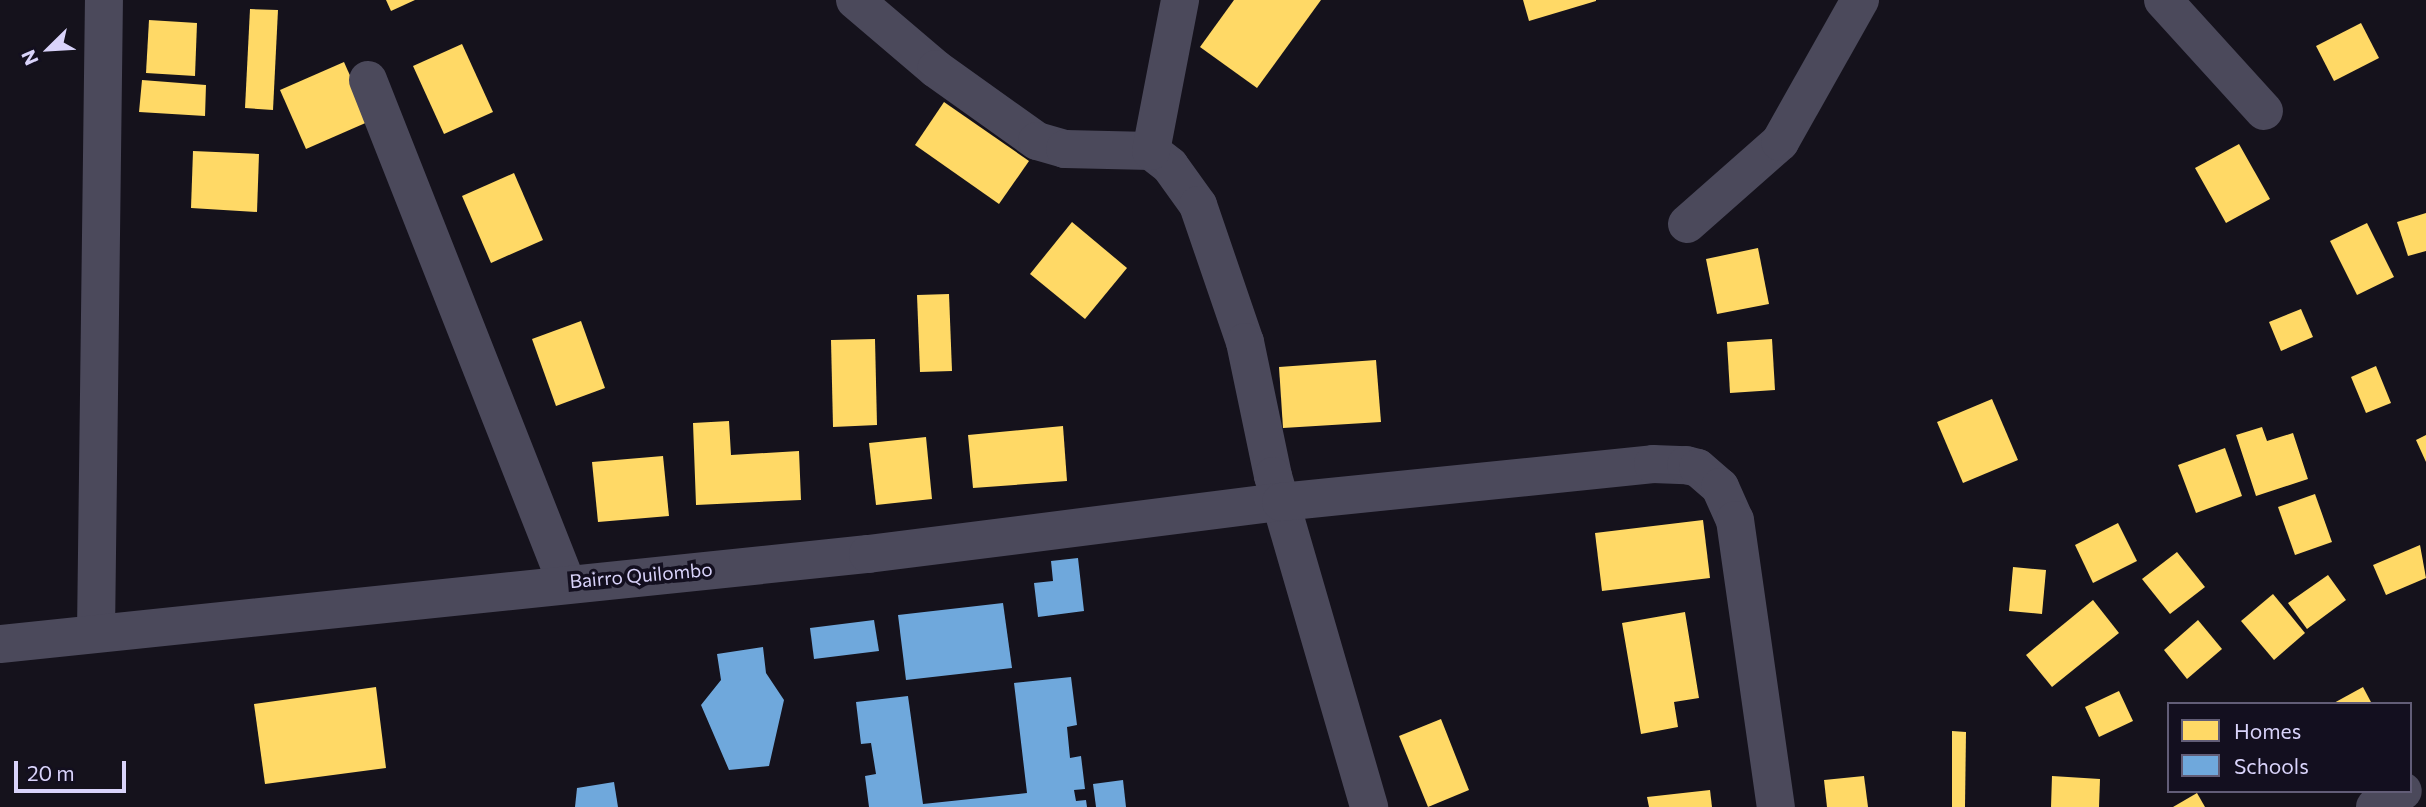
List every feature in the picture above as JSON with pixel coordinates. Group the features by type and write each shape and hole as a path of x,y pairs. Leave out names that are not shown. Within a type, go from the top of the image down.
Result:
{"street":[{"path":"96,633 104,0"},
{"path":"855,0 936,69 1037,141 1065,149 1151,151 1170,166 1198,205 1245,342 1281,502 1369,807"},
{"path":"1151,151 1180,0"},
{"path":"1687,224 1780,142 1860,0"},
{"path":"2163,0 2264,111"},
{"path":"368,80 566,582"},
{"name":"Bairro Quilombo","path":"0,644 566,582 868,554 1281,502 1653,464 1698,468 1720,488 1735,520 1776,807"},
{"path":"2375,807 2400,793"}],"building: Homes":[{"path":"386,0 415,0 391,11"},
{"path":"1234,0 1321,0 1257,88 1200,47"},
{"path":"1523,0 1596,0 1596,1 1529,21"},
{"path":"250,9 278,10 273,110 245,108"},
{"path":"149,20 197,23 195,76 146,73"},
{"path":"2361,23 2379,58 2334,81 2316,46"},
{"path":"462,44 493,112 444,134 413,66"},
{"path":"344,62 370,121 306,149 280,90"},
{"path":"142,80 206,85 205,116 139,112"},
{"path":"944,102 1029,161 999,204 915,145"},
{"path":"2239,144 2270,199 2226,223 2195,168"},
{"path":"193,151 259,154 257,212 191,208"},
{"path":"514,173 543,240 491,263 462,196"},
{"path":"2426,213 2426,251 2408,256 2397,222"},
{"path":"1072,222 1127,268 1085,319 1030,274"},
{"path":"2367,223 2394,277 2357,295 2330,241"},
{"path":"1758,248 1769,304 1717,314 1706,259"},
{"path":"949,294 952,371 920,372 917,295"},
{"path":"2301,309 2313,337 2281,351 2269,322"},
{"path":"581,321 605,388 556,406 532,339"},
{"path":"875,339 877,425 833,427 831,340"},
{"path":"1772,339 1775,390 1730,393 1727,342"},
{"path":"1376,360 1381,422 1283,428 1279,367"},
{"path":"2376,366 2391,403 2366,413 2351,377"},
{"path":"1992,399 2018,460 1963,483 1937,422"},
{"path":"729,421 731,455 799,451 801,500 696,505 693,423"},
{"path":"1063,426 1067,481 973,488 968,435"},
{"path":"2262,427 2267,441 2293,433 2308,479 2256,496 2236,435"},
{"path":"2426,435 2426,462 2416,440"},
{"path":"926,437 932,499 876,505 869,443"},
{"path":"2225,448 2242,496 2196,513 2178,465"},
{"path":"663,456 669,516 598,522 592,462"},
{"path":"2315,494 2332,542 2295,555 2278,507"},
{"path":"1703,520 1710,578 1602,591 1595,533"},
{"path":"2118,523 2137,561 2093,583 2075,545"},
{"path":"2420,545 2426,578 2386,595 2373,565"},
{"path":"2177,552 2205,587 2170,614 2142,579"},
{"path":"2013,567 2046,570 2042,614 2009,611"},
{"path":"2328,575 2346,600 2307,629 2288,603"},
{"path":"2273,594 2305,633 2274,660 2241,621"},
{"path":"2093,600 2119,633 2052,687 2026,655"},
{"path":"1685,612 1699,698 1674,702 1678,727 1641,734 1622,623"},
{"path":"2198,620 2222,649 2187,679 2164,650"},
{"path":"376,687 386,768 265,784 254,704"},
{"path":"2363,687 2371,702 2336,702"},
{"path":"2119,691 2133,721 2099,737 2085,707"},
{"path":"1441,719 1469,790 1428,807 1399,736"},
{"path":"1952,731 1966,732 1965,807 1952,807"},
{"path":"1864,776 1868,807 1827,807 1824,780"},
{"path":"2052,776 2100,779 2099,807 2051,807"},
{"path":"1710,790 1712,807 1649,807 1647,797"},
{"path":"2197,793 2205,807 2173,807"}],"building: Schools":[{"path":"1078,558 1084,611 1038,617 1034,583 1053,581 1051,561"},
{"path":"1003,603 1012,668 906,680 898,615"},
{"path":"874,620 879,651 814,659 810,628"},
{"path":"763,647 766,673 784,700 769,766 729,770 701,705 721,680 717,654"},
{"path":"1071,677 1077,725 1067,727 1070,758 1081,756 1085,789 1074,790 1076,801 1086,800 1087,807 869,807 865,776 876,774 871,743 861,744 856,702 908,696 923,804 1027,793 1014,683"},
{"path":"1123,780 1126,807 1096,807 1093,784"},
{"path":"614,782 618,807 575,807 577,788"}]}
